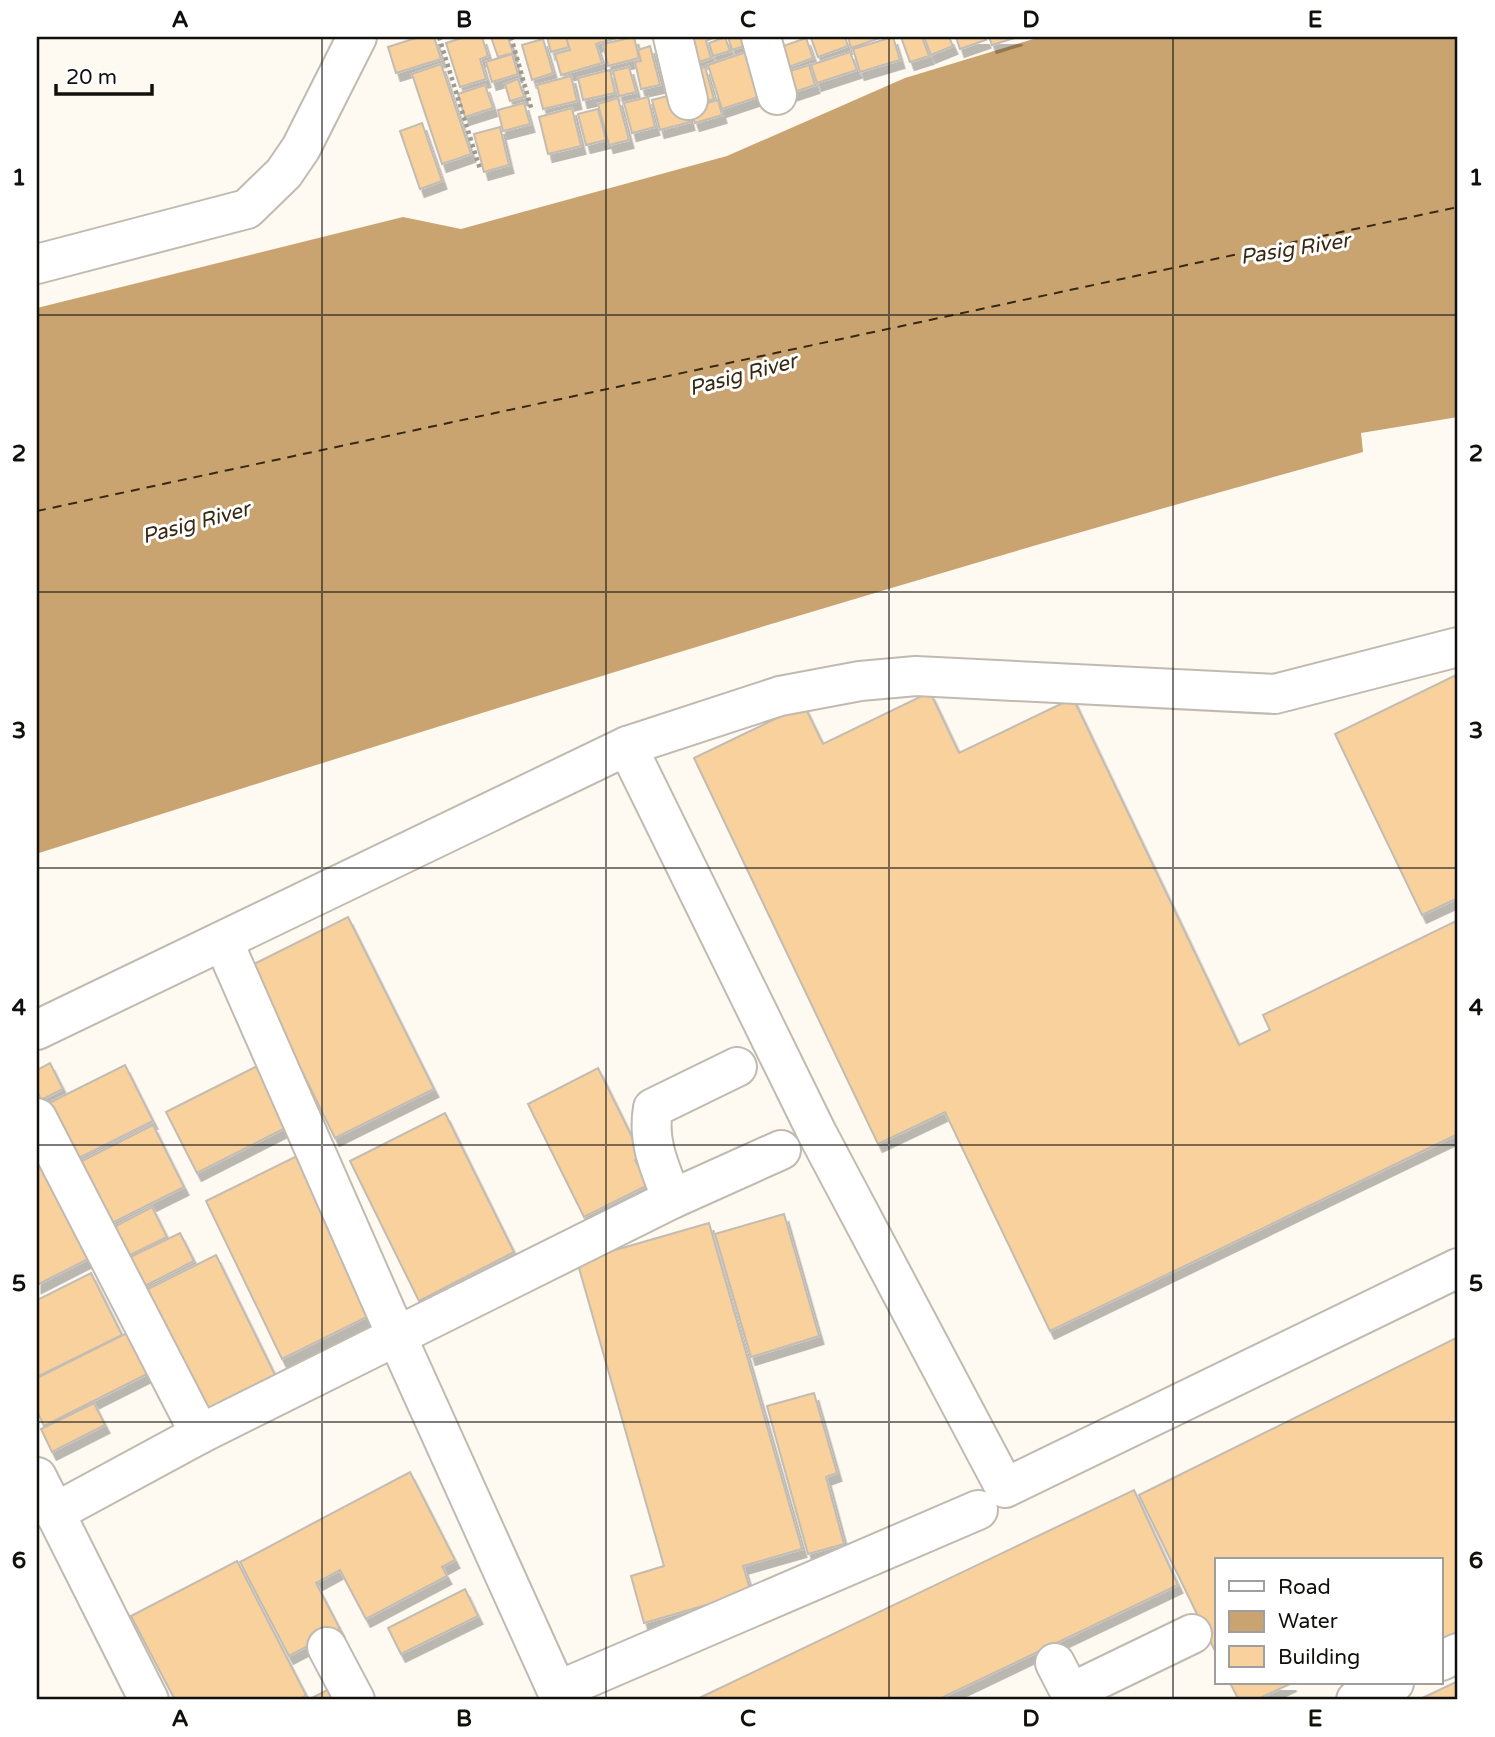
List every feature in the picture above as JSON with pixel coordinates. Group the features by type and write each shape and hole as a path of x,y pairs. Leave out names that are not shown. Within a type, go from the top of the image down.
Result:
{"street":[{"path":"37,264 247,209 285,173 301,148 357,37"},
{"path":"673,37 688,100"},
{"path":"761,37 777,95"},
{"path":"37,1030 627,746 780,696 860,681 916,676 993,677 1275,694 1458,647"},
{"path":"627,746 817,1133 1005,1488 1458,1269"},
{"path":"223,941 397,1337 557,1691 978,1510"},
{"path":"671,1199 652,1147 650,1124 653,1108 737,1067"},
{"path":"37,1118 200,1434"},
{"path":"54,1513 200,1434 671,1199 781,1150"},
{"path":"37,1477 149,1700"},
{"path":"1066,1685 1192,1634"},
{"path":"327,1647 355,1700"},
{"path":"1442,1661 1458,1653"},
{"path":"1356,1700 1392,1684"}],"path":[{"path":"439,37 480,169"},
{"path":"511,37 532,111"}],"water":[{"name":"Pasig River","path":"1040,37 1458,37 1458,417 1361,433 1363,452 1030,547 699,646 39,853 37,308 403,217 461,229 727,156 905,78"}],"building":[{"path":"419,37 434,37 441,59 396,73 388,47"},
{"path":"465,37 482,37 488,56 480,59 486,79 460,87 446,43"},
{"path":"491,37 508,37 513,53 498,57"},
{"path":"547,37 566,37 569,47 551,52"},
{"path":"566,37 621,37 596,44 602,63 561,75 555,54 570,50"},
{"path":"634,37 639,58 608,66 603,44"},
{"path":"678,37 715,37 706,41 711,58 687,66"},
{"path":"725,37 730,51 713,56 709,43"},
{"path":"728,37 755,37 756,42 732,50"},
{"path":"845,37 848,46 818,57 811,38"},
{"path":"848,37 883,37 851,48"},
{"path":"893,37 900,60 860,72 853,49"},
{"path":"901,37 922,37 929,56 910,62"},
{"path":"924,37 949,37 953,46 931,55"},
{"path":"956,37 985,37 986,40 960,49"},
{"path":"989,37 1018,37 992,45"},
{"path":"806,38 813,58 773,73 766,52"},
{"path":"543,39 553,73 532,80 522,45"},
{"path":"650,46 660,85 641,89 635,62 641,61 638,50"},
{"path":"755,49 770,93 722,109 708,65"},
{"path":"850,52 857,70 817,83 811,65"},
{"path":"512,54 518,74 492,82 486,62"},
{"path":"441,64 471,154 442,164 412,74"},
{"path":"809,65 815,85 782,96 775,76"},
{"path":"629,67 636,92 619,96 613,71"},
{"path":"705,67 714,99 693,105 683,73"},
{"path":"610,70 615,93 583,100 578,78"},
{"path":"571,76 577,101 543,109 537,85"},
{"path":"518,79 524,97 510,101 505,84"},
{"path":"485,85 493,108 465,117 458,94"},
{"path":"683,92 690,122 660,130 652,100"},
{"path":"648,97 655,127 632,133 624,103"},
{"path":"618,98 629,140 609,145 598,104"},
{"path":"718,100 722,115 695,123 690,108"},
{"path":"524,103 530,124 503,131 498,110"},
{"path":"572,108 581,146 548,154 539,117"},
{"path":"598,109 606,140 586,145 578,114"},
{"path":"422,123 442,181 420,189 400,131"},
{"path":"500,127 509,165 484,172 474,134"},
{"path":"1458,674 1458,898 1422,915 1335,734"},
{"path":"930,692 959,753 1073,698 1239,1045 1270,1030 1263,1015 1458,920 1458,1134 1050,1331 945,1112 878,1144 694,758 804,705 823,744"},
{"path":"348,917 434,1089 335,1138 250,966"},
{"path":"267,1061 297,1122 197,1173 166,1112"},
{"path":"50,1063 63,1089 41,1100 37,1090 37,1070"},
{"path":"125,1065 153,1121 73,1161 45,1105"},
{"path":"598,1068 642,1157 635,1160 648,1185 584,1217 528,1104"},
{"path":"445,1113 514,1252 419,1301 350,1161"},
{"path":"153,1125 184,1187 106,1226 76,1164"},
{"path":"37,1140 94,1256 37,1285"},
{"path":"299,1155 375,1313 282,1359 206,1201"},
{"path":"152,1207 167,1237 122,1259 108,1230"},
{"path":"784,1214 819,1336 751,1357 715,1234"},
{"path":"709,1223 802,1549 743,1566 751,1592 644,1623 631,1576 664,1566 577,1261"},
{"path":"180,1233 194,1261 135,1291 120,1262"},
{"path":"216,1255 278,1381 202,1419 140,1293"},
{"path":"91,1273 122,1335 37,1377 37,1300"},
{"path":"135,1329 155,1370 44,1426 37,1411 37,1378"},
{"path":"1458,1337 1458,1635 1442,1640 1442,1558 1215,1558 1215,1651 1139,1495"},
{"path":"814,1393 837,1473 826,1477 844,1544 808,1554 767,1406"},
{"path":"94,1403 105,1425 52,1452 41,1429"},
{"path":"410,1472 455,1560 442,1567 447,1576 366,1619 340,1570 316,1583 340,1629 289,1656 240,1562"},
{"path":"1134,1490 1178,1585 937,1700 695,1700"},
{"path":"237,1561 306,1695 298,1700 175,1700 131,1616"},
{"path":"465,1589 478,1616 401,1654 388,1628"},
{"path":"1458,1681 1458,1700 1418,1700"},
{"path":"1231,1684 1290,1684 1256,1700 1239,1700"},
{"path":"331,1688 337,1700 308,1700"}],"ferry route":[{"path":"37,511 1458,207"}]}
